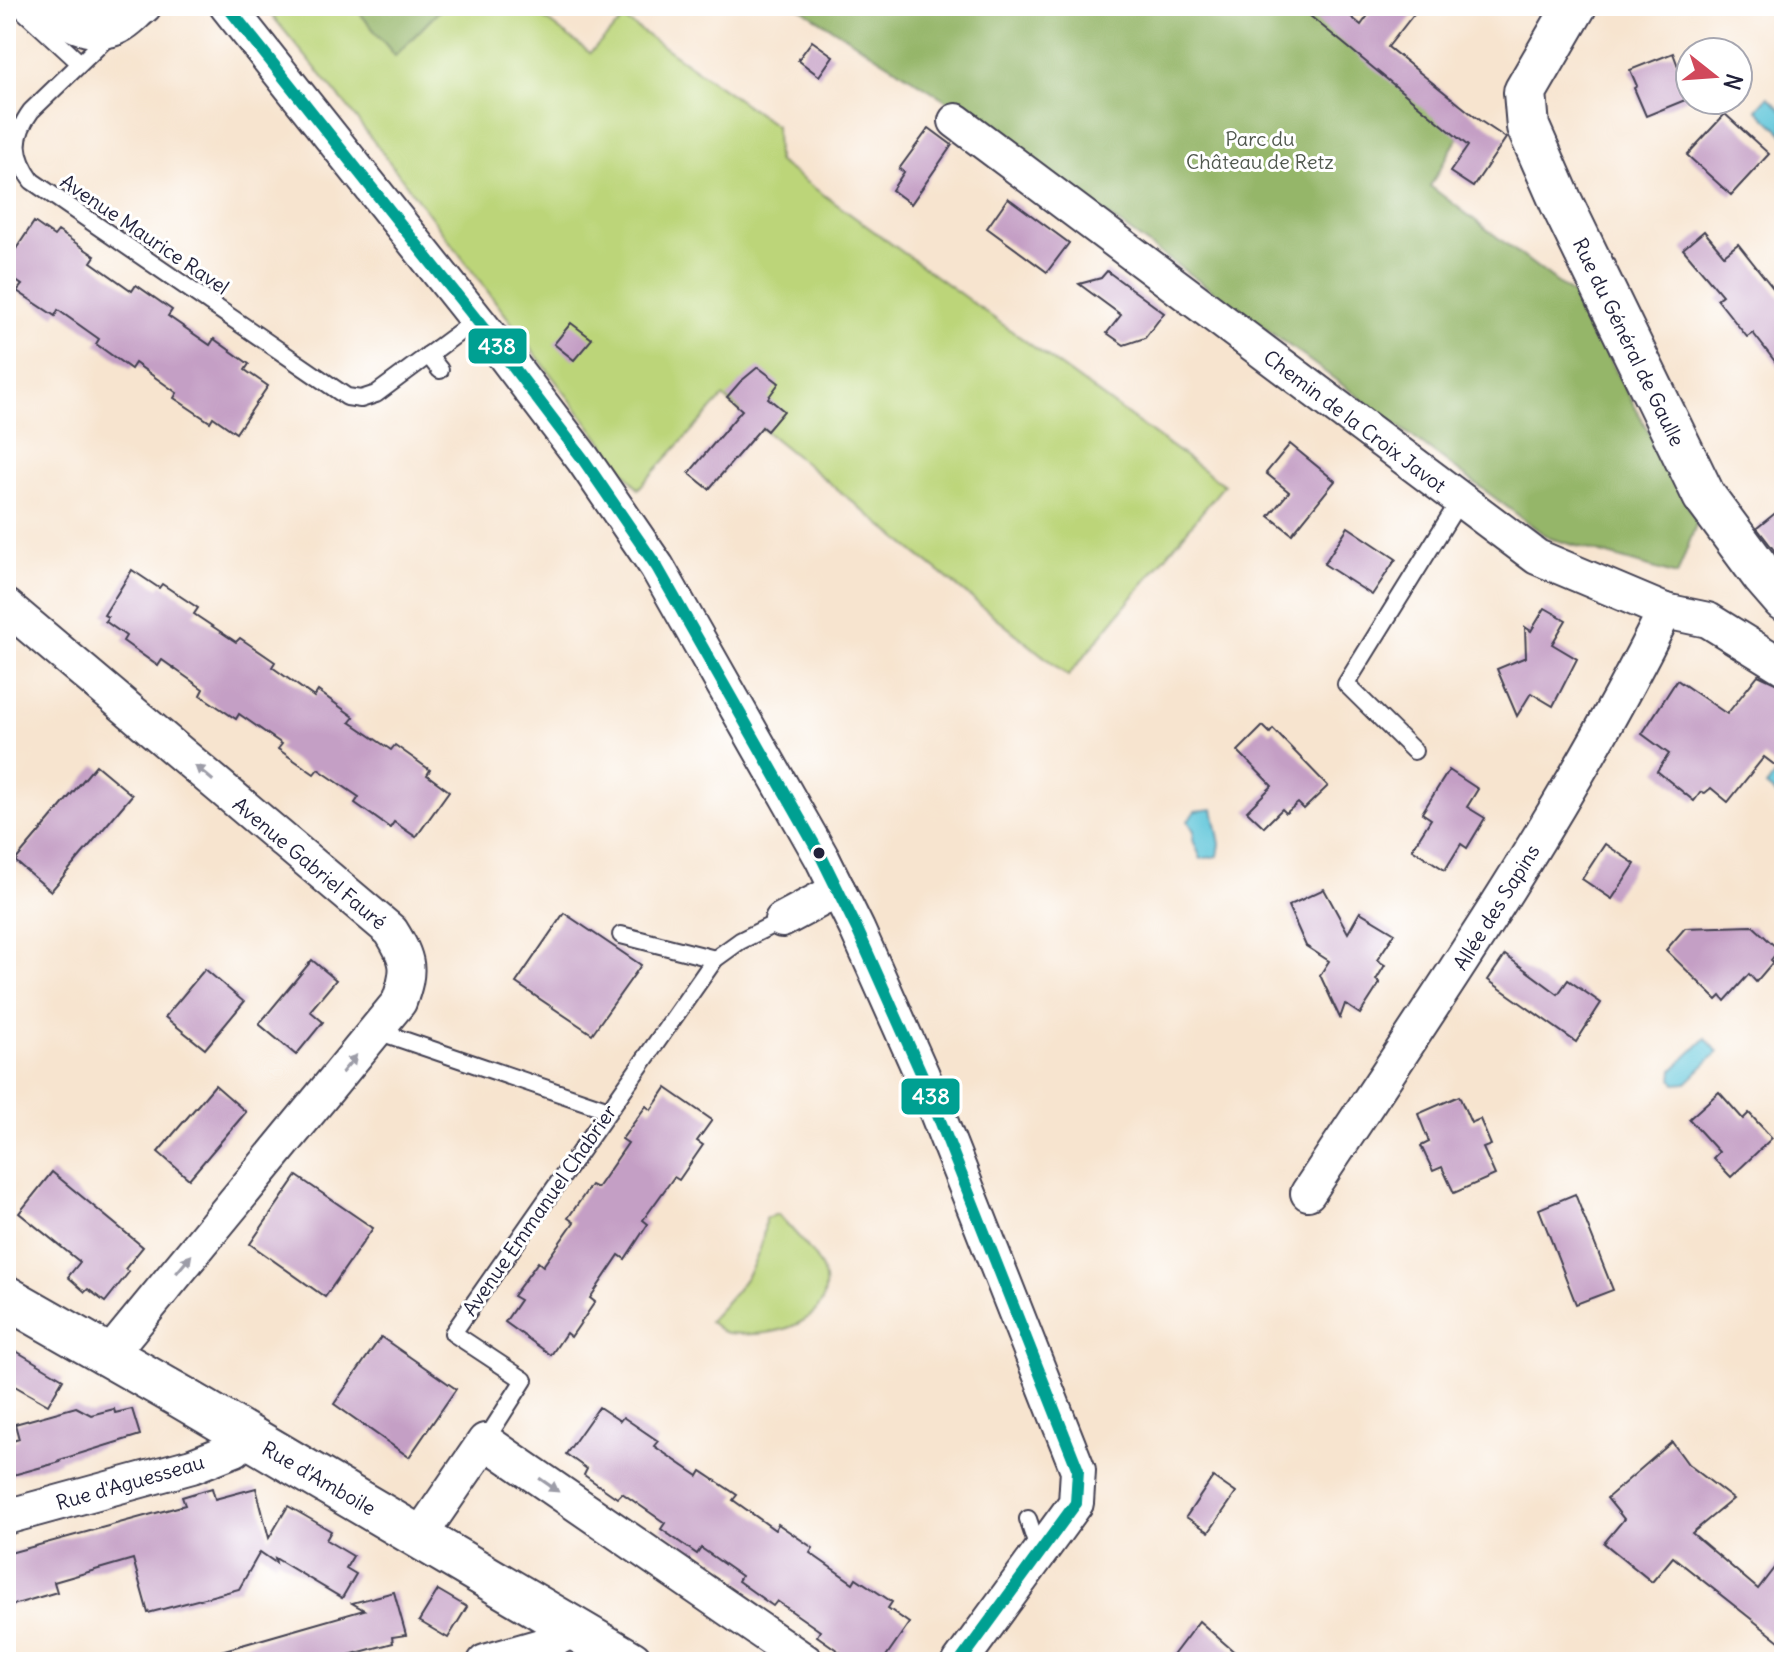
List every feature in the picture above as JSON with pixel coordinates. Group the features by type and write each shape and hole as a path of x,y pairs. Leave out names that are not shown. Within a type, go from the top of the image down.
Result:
{"street":[{"path":"51,6 74,26 96,29 118,28 144,6"},
{"path":"227,6 477,319 583,459 657,567 838,890 922,1075 1078,1470 1076,1503 960,1662"},
{"name":"Rue du Général de Gaulle","path":"1575,6 1525,92 1528,127 1561,202 1704,496 1784,600"},
{"name":"Chemin de la Croix Javot","path":"956,121 1537,557 1665,611 1708,620 1784,667"},
{"name":"Avenue Gabriel Fauré","path":"6,606 391,931 405,954 407,980 399,1002 109,1355"},
{"name":"Allée des Sapins","path":"1308,1193 1466,955 1565,796 1665,611"},
{"name":"Avenue Emmanuel Chabrier","path":"782,920 838,890"},
{"name":"Rue d'Amboile","path":"6,1297 631,1662"},
{"name":"Rue d'Aguesseau","path":"6,1517 192,1466 235,1449 247,1436"},
{"path":"485,1441 806,1662"},
{"name":"Avenue Emmanuel Chabrier","path":"419,1537 485,1441"},
{"path":"485,1662 544,1645 574,1629"}],"lane":[{"path":"18,6 80,63"},
{"name":"Avenue Maurice Ravel","path":"118,28 31,111 21,125 17,147 21,165 32,181 347,397 361,399 376,394 477,319"},
{"path":"428,355 440,370"},
{"path":"1414,751 1346,684 1460,500"},
{"name":"Avenue Emmanuel Chabrier","path":"485,1441 524,1380 453,1333 715,959 740,941 782,920"},
{"path":"621,935 715,959"},
{"path":"377,1031 609,1110"},
{"path":"1028,1519 1040,1553"}],"green space":[{"path":"264,6 528,6 590,53 624,19 776,126 777,161 1224,485 1068,676 723,397 638,489 346,105"},
{"path":"354,6 444,6 395,56"},
{"name":"Parc du Château de Retz","path":"797,6 1312,6 1460,134 1430,186 1576,297 1697,522 1677,575 1549,538 1306,358 957,107"},
{"path":"778,1214 806,1245 823,1271 824,1294 819,1306 798,1324 784,1329 755,1334 724,1332 709,1321 748,1275 760,1249 765,1218"}],"water":[{"path":"1768,97 1784,112 1783,134 1757,109"},
{"path":"1780,769 1784,772 1784,801 1766,786"},
{"path":"1213,809 1220,844 1218,856 1201,859 1193,840 1194,831 1188,821 1195,811"},
{"path":"1706,1038 1718,1052 1686,1083 1675,1084 1673,1070"}],"building":[{"path":"1298,6 1338,6 1361,25 1375,6 1420,6 1388,47 1506,138 1473,187 1450,172 1468,146"},
{"path":"812,41 833,56 819,76 798,60"},
{"path":"1673,53 1674,105 1646,116 1630,70"},
{"path":"1723,116 1727,116 1769,154 1731,195 1687,155"},
{"path":"929,128 952,145 911,204 892,190 904,172 899,169"},
{"path":"1008,198 1069,243 1047,272 987,228"},
{"path":"34,222 54,236 58,231 95,256 91,262 132,291 136,285 172,310 168,316 210,345 214,339 249,364 245,370 268,386 236,433 213,417 210,422 174,398 177,393 135,363 131,369 96,344 99,339 58,310 55,316 17,291 22,285 6,274 6,264"},
{"path":"1704,231 1724,255 1738,244 1784,302 1784,373 1753,333 1747,337 1717,299 1722,295 1683,249"},
{"path":"1107,271 1164,313 1145,338 1124,345 1107,333 1121,315 1079,284 1101,278"},
{"path":"571,323 592,339 574,360 554,344"},
{"path":"758,367 779,383 768,398 784,411 767,431 762,427 709,489 689,473 742,410 727,397"},
{"path":"1290,444 1335,481 1292,534 1269,516 1289,492 1266,473"},
{"path":"1784,506 1784,563 1757,528"},
{"path":"1348,527 1396,559 1372,595 1324,564"},
{"path":"132,570 159,588 162,584 198,608 194,614 236,642 240,638 275,662 272,667 314,697 318,691 354,717 350,722 391,750 395,745 430,770 427,775 449,791 416,837 394,822 390,828 355,803 359,797 318,769 314,774 278,749 282,744 239,714 236,719 200,695 203,689 162,660 158,666 123,641 126,636 105,621 108,617 104,615"},
{"path":"1545,608 1566,620 1552,644 1577,659 1553,706 1531,693 1517,716 1497,669 1526,657 1525,627 1531,631"},
{"path":"1758,675 1784,687 1784,772 1764,757 1728,802 1711,788 1705,793 1701,792 1694,801 1657,771 1669,754 1642,734 1677,680 1727,714"},
{"path":"1263,726 1270,733 1273,729 1328,786 1304,809 1298,803 1286,813 1282,809 1264,827 1247,811 1272,786 1238,751"},
{"path":"96,765 132,795 51,891 15,861"},
{"path":"1449,770 1478,789 1467,807 1485,818 1467,848 1461,844 1445,870 1412,849 1431,819 1422,813"},
{"path":"1605,844 1635,864 1612,899 1582,879"},
{"path":"1324,889 1348,933 1360,912 1395,933 1377,960 1385,965 1376,980 1380,983 1360,1014 1345,1004 1340,1018 1320,975 1329,961 1306,946 1288,906"},
{"path":"564,913 641,965 592,1034 516,983"},
{"path":"1753,926 1779,950 1756,982 1749,974 1725,1001 1721,996 1717,1000 1666,950 1685,928"},
{"path":"1505,955 1558,994 1568,980 1601,1003 1576,1042 1488,980"},
{"path":"312,960 336,980 310,1011 323,1022 296,1055 259,1024"},
{"path":"205,969 244,1002 205,1049 165,1017"},
{"path":"215,1085 246,1112 189,1179 158,1152"},
{"path":"666,1088 712,1120 697,1141 703,1145 679,1180 674,1177 643,1220 648,1224 625,1259 619,1255 590,1298 595,1302 571,1337 566,1333 551,1355 505,1322 520,1300 513,1296 538,1262 543,1266 574,1222 568,1218 591,1185 597,1188 628,1143 622,1139 646,1106 651,1110"},
{"path":"1719,1092 1743,1119 1749,1113 1772,1138 1731,1177 1713,1158 1719,1152 1689,1119"},
{"path":"1459,1096 1471,1123 1480,1119 1491,1145 1483,1148 1495,1175 1454,1193 1442,1167 1433,1171 1421,1146 1429,1142 1418,1114"},
{"path":"52,1172 143,1247 125,1269 129,1272 105,1302 88,1289 85,1292 68,1277 80,1262 19,1213"},
{"path":"297,1176 373,1228 325,1297 250,1244"},
{"path":"1575,1194 1613,1290 1576,1304 1539,1209"},
{"path":"381,1337 456,1389 409,1457 334,1404"},
{"path":"6,1345 63,1379 48,1405 6,1381"},
{"path":"76,1407 91,1415 114,1409 115,1413 132,1409 140,1435 6,1477 6,1443 19,1439 15,1424"},
{"path":"599,1407 620,1421 623,1417 658,1441 654,1446 698,1476 701,1471 737,1495 733,1500 775,1530 778,1524 813,1548 810,1553 853,1583 856,1578 892,1602 888,1608 909,1623 882,1662 854,1662 817,1636 820,1631 777,1601 773,1606 738,1581 741,1576 701,1548 697,1554 661,1529 665,1523 622,1493 617,1498 584,1475 587,1469 566,1454"},
{"path":"1672,1442 1688,1464 1733,1499 1692,1533 1758,1589 1784,1555 1784,1645 1673,1557 1652,1582 1604,1543 1624,1519 1607,1498"},
{"path":"1213,1477 1236,1493 1209,1532 1186,1517"},
{"path":"212,1488 215,1499 256,1488 269,1538 288,1506 331,1531 326,1540 353,1556 346,1568 356,1574 342,1598 260,1552 239,1589 148,1613 133,1559 54,1582 57,1592 6,1607 6,1554 185,1505 182,1497"},
{"path":"438,1590 467,1607 448,1638 419,1621"},
{"path":"394,1592 406,1635 392,1637 393,1643 323,1662 208,1662 207,1655 364,1610 352,1603"},
{"path":"1199,1621 1246,1662 1168,1662"}],"transit line":[{"name":"438","path":"227,6 495,343 583,459 657,567 822,858 857,929 922,1075 1078,1470 1076,1503"},
{"name":"438","path":"960,1662 1076,1503"}]}
